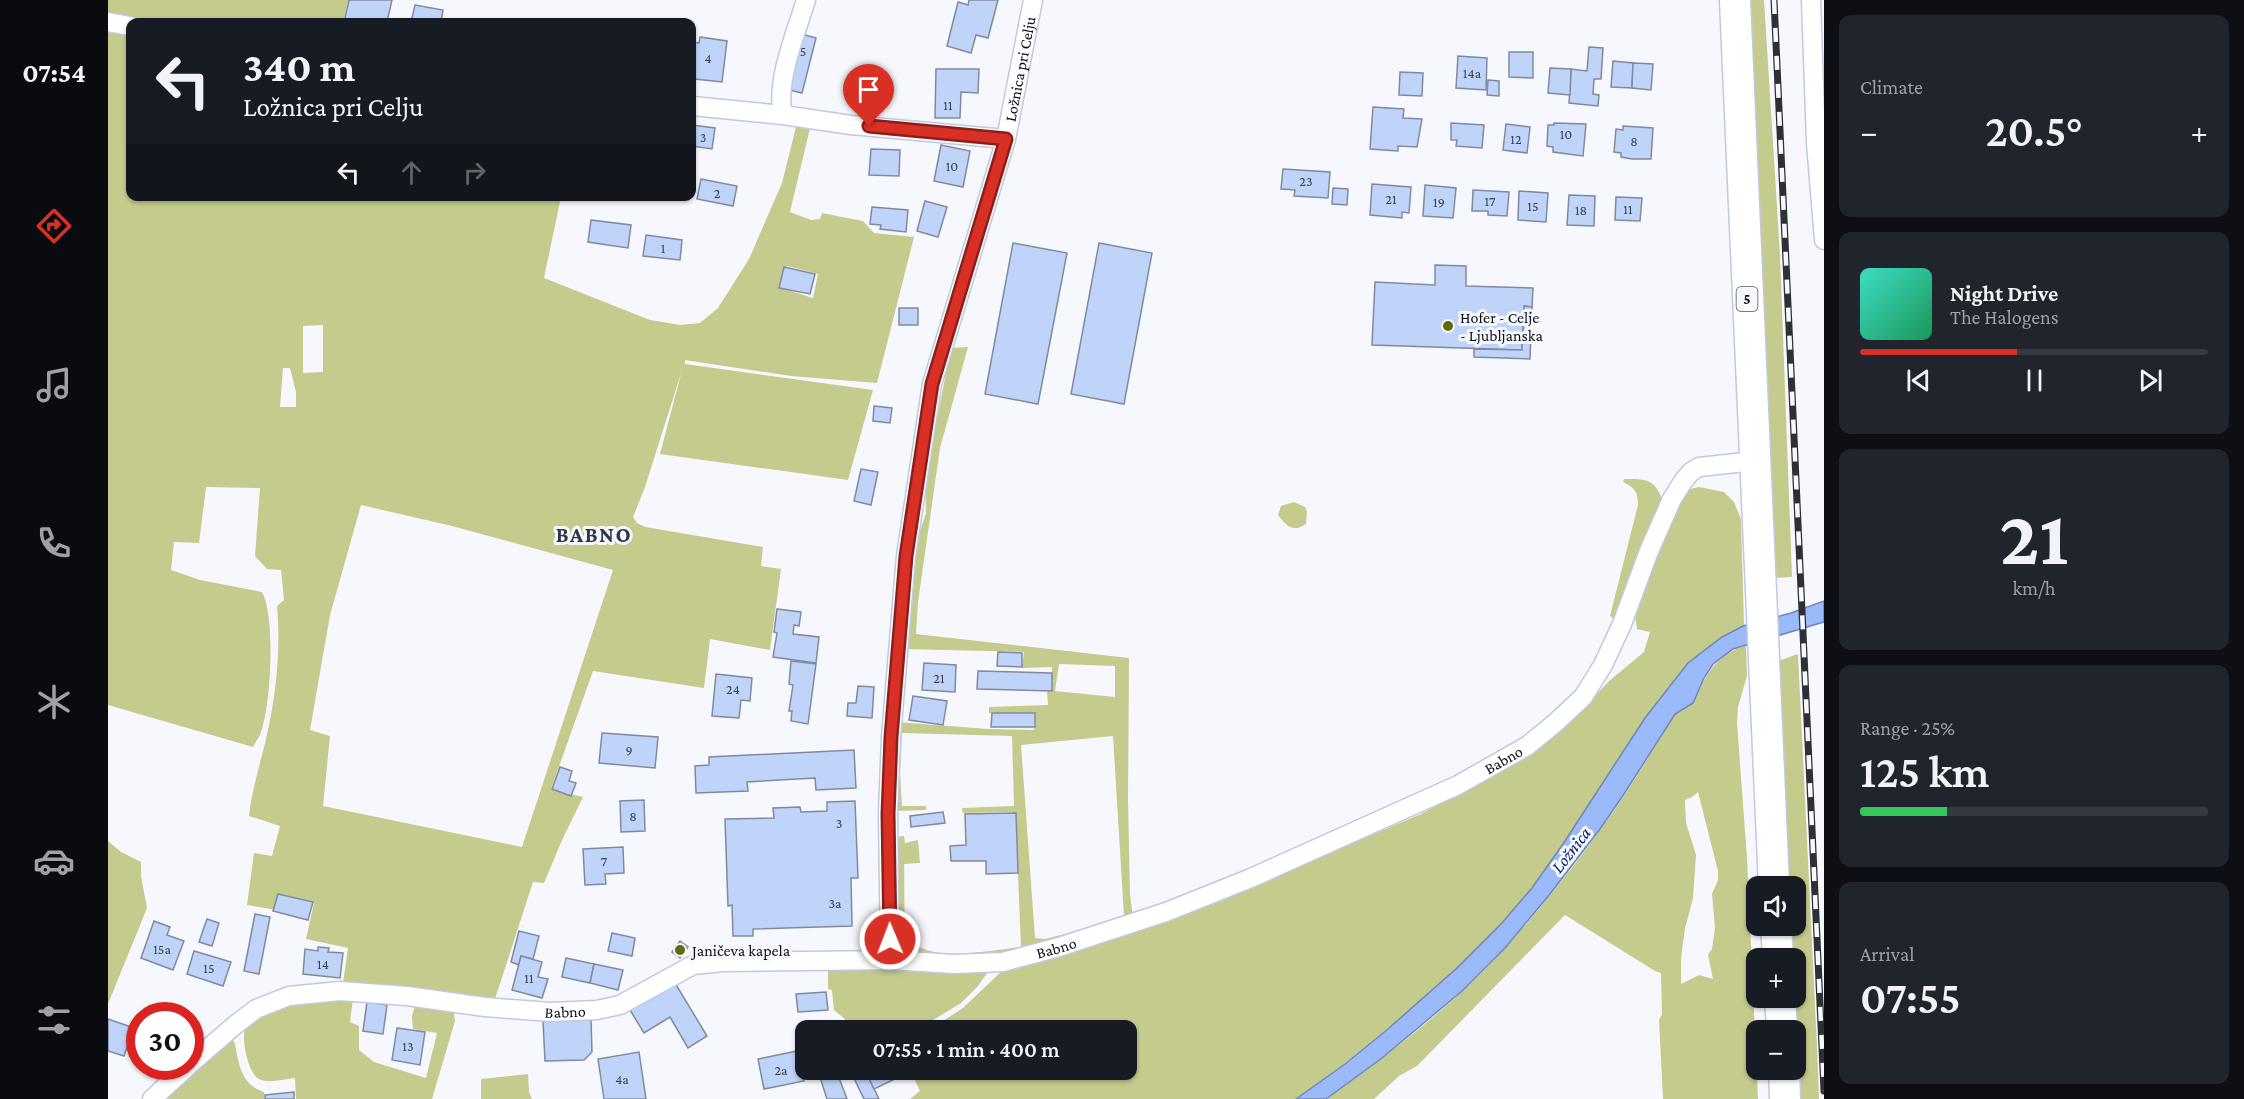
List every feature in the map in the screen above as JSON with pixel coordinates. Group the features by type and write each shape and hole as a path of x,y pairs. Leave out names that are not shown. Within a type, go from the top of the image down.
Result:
{"main road":[{"name":"5","path":"1734,0 1774,876"},
{"path":"1784,1080 1785,1099"}],"street":[{"path":"783,115 781,96 785,72 806,0"},
{"name":"Ložnica pri Celju","path":"890,960 888,814 891,737 906,556 932,384 1006,139 1033,0"},
{"path":"1811,0 1816,143 1824,240"},
{"path":"108,22 126,25"},
{"name":"Ložnica pri Celju","path":"696,106 783,115 851,125 1006,139"},
{"name":"Babno","path":"204,1052 256,1009 289,996 340,991 539,1011 597,1010 620,1005 693,965 723,962 890,960 954,964 1003,962 1059,947 1166,912 1251,878 1458,785 1527,746 1583,697 1603,665 1622,624 1649,551 1672,499 1684,480 1699,467 1754,460"},
{"name":"Babno","path":"152,1099 173,1080"}],"green space":[{"path":"108,0 348,0 344,18 126,18 126,20 108,18"},
{"path":"1744,0 1764,0 1780,255 1792,577 1773,578"},
{"path":"108,26 126,28 126,201 560,201 544,278 650,320 680,325 700,323 718,308 749,259 782,183 796,127 810,128 790,212 811,220 820,219 822,213 863,221 874,233 914,237 877,383 791,376 685,360 685,364 873,390 848,480 660,454 682,370 645,487 633,517 637,523 645,527 763,547 761,566 781,569 770,650 710,639 704,688 593,671 551,789 583,797 544,883 533,882 495,999 381,985 343,983 348,948 306,939 314,903 279,894 277,910 247,905 254,853 272,856 280,826 249,816 275,690 278,657 277,606 284,600 281,570 267,569 255,556 260,488 206,487 199,543 174,542 171,570 200,580 262,592 269,621 269,684 264,722 253,747 108,705","holes":["787,266 818,274 813,298 781,288","323,325 323,372 303,373 303,326","283,368 290,368 296,392 296,407 280,407","361,505 452,526 613,570 522,847 323,806 330,736 310,730 330,615"]},
{"path":"968,347 940,448 918,602 916,634 1129,658 1128,801 1130,894 1133,918 1008,953 958,957 915,953 901,939 898,929 895,837 904,836 905,843 918,840 920,863 904,864 906,929 915,944 926,950 959,954 1021,947 1018,874 1012,812 963,813 962,808 1014,806 1012,736 902,733 900,773 902,806 926,806 926,810 896,811 896,722 1034,730 1035,714 989,713 989,707 1048,705 1047,690 1051,688 1052,667 1022,668 1024,652 905,649 920,531 926,513 925,479 951,348","holes":["1059,664 1115,666 1115,697 1055,691","1113,736 1124,916 1107,923 1045,939 1035,938 1021,745"]},
{"path":"1624,479 1638,479 1652,483 1662,498 1615,620 1610,616 1638,505 1635,491 1623,482"},
{"path":"1699,487 1724,492 1734,502 1741,519 1744,625 1726,634 1688,663 1644,719 1563,844 1530,890 1500,925 1408,1012 1344,1064 1295,1099 910,1099 920,1091 915,1080 1137,1080 1137,1020 944,1020 963,1008 1004,969 1096,945 1222,901 1421,814 1508,766 1584,708 1609,681 1644,652 1650,632 1637,629 1635,616 1655,559 1682,498 1690,489"},
{"path":"1294,502 1305,507 1307,512 1306,524 1297,528 1287,525 1278,515 1281,506"},
{"path":"1746,646 1747,676 1738,707 1737,723 1748,876 1746,876 1746,936 1751,936 1751,948 1746,948 1746,1008 1754,1008 1754,1020 1746,1020 1746,1080 1757,1080 1758,1099 1663,1099 1659,1020 1662,1014 1661,973 1565,915 1417,1066 1399,1076 1374,1099 1327,1099 1402,1043 1450,1002 1516,936 1610,817 1675,714 1693,698 1720,659","holes":["1698,792 1718,871 1718,880 1712,894 1715,928 1712,949 1708,955 1713,979 1699,975 1681,984 1681,958 1685,928 1693,898 1696,855 1686,823 1685,800"]},
{"path":"1798,654 1819,1099 1797,1099 1797,1080 1806,1080 1806,1020 1794,1020 1793,1008 1806,1008 1806,948 1789,948 1789,936 1806,936 1806,876 1786,876 1775,662"},
{"path":"108,841 121,852 141,862 141,876 147,908 108,1004"},
{"path":"828,967 990,969 978,986 961,1003 933,1020 845,1020 834,1010 832,990 828,989"},
{"path":"353,999 350,1022 359,1026 359,1050 374,1062 426,1078 437,1033 413,1029 412,1016 415,1006 454,1012 455,1021 432,1099 296,1099 295,1078 267,1081 255,1076 248,1062 244,1044 245,1029 251,1020 294,1003"},
{"path":"228,1040 233,1040 242,1073 250,1084 264,1092 264,1099 165,1099 185,1080 204,1080 204,1062"},
{"path":"528,1074 529,1092 532,1099 481,1099 481,1079"}],"water":[{"name":"Ložnica","path":"1824,601 1824,622 1733,649 1713,664 1693,703 1675,714 1600,829 1505,948 1462,991 1382,1058 1326,1099 1296,1099 1345,1064 1388,1029 1457,968 1501,924 1532,888 1645,718 1688,663 1722,637 1743,626"}],"building":[{"path":"349,0 392,0 388,18 345,18"},
{"path":"969,0 998,0 988,38 976,35 971,53 947,46 958,2 968,5"},
{"path":"415,5 443,10 442,18 412,18"},
{"path":"798,33 816,38 802,93 789,90"},
{"path":"700,37 727,41 722,82 696,79 696,43 699,43"},
{"path":"1589,47 1603,48 1601,79 1594,79 1593,94 1599,95 1598,106 1569,103 1571,69 1587,71"},
{"path":"1509,52 1533,52 1533,78 1509,77"},
{"path":"1458,56 1487,58 1486,90 1456,88"},
{"path":"1613,61 1633,63 1632,88 1611,87"},
{"path":"1633,63 1653,64 1651,90 1632,88"},
{"path":"1550,68 1571,69 1570,95 1548,93"},
{"path":"936,69 979,69 978,93 961,92 960,118 935,118"},
{"path":"1400,72 1423,73 1422,96 1399,95"},
{"path":"1488,80 1499,81 1499,96 1487,95"},
{"path":"1373,107 1404,109 1403,118 1422,119 1417,147 1398,146 1398,151 1370,149"},
{"path":"1451,123 1484,125 1482,148 1456,146 1457,140 1451,140"},
{"path":"1554,123 1586,124 1583,156 1553,152 1553,147 1547,146 1548,125 1554,125"},
{"path":"1506,124 1530,127 1527,153 1503,150"},
{"path":"696,126 715,128 712,149 696,147"},
{"path":"1623,126 1653,128 1651,159 1621,157 1621,153 1614,152 1616,129 1623,130"},
{"path":"941,145 970,151 963,187 934,181"},
{"path":"871,149 900,150 899,176 869,175"},
{"path":"1283,169 1330,172 1328,198 1294,196 1295,190 1281,189"},
{"path":"701,179 737,186 733,206 697,199"},
{"path":"1372,184 1411,187 1409,213 1402,212 1402,218 1370,215"},
{"path":"1425,185 1456,188 1453,218 1423,216"},
{"path":"1333,188 1348,189 1347,205 1332,204"},
{"path":"1473,190 1509,192 1507,216 1488,215 1488,211 1472,211"},
{"path":"1519,191 1548,193 1546,222 1518,220"},
{"path":"1569,195 1595,196 1594,226 1567,225"},
{"path":"1616,197 1642,198 1640,221 1615,220"},
{"path":"925,201 947,207 938,237 917,231"},
{"path":"872,207 908,210 906,232 880,229 881,225 870,224"},
{"path":"591,220 631,225 628,248 588,242"},
{"path":"646,235 682,240 680,260 643,256"},
{"path":"1013,243 1067,253 1038,404 985,394"},
{"path":"1099,243 1152,253 1124,404 1071,394"},
{"name":"Hofer - Celje - Ljubljanska","path":"1435,265 1466,266 1466,286 1533,288 1532,307 1524,306 1522,350 1372,345 1375,282 1435,285"},
{"path":"784,267 815,274 810,294 779,288"},
{"path":"1524,306 1532,307 1530,359 1474,357 1474,349 1522,350"},
{"path":"899,308 918,308 918,325 899,325"},
{"path":"874,406 892,408 890,423 873,421"},
{"path":"861,469 878,472 871,505 854,501"},
{"path":"777,609 801,612 799,626 794,625 793,634 819,637 816,663 773,657 777,633 774,632"},
{"path":"998,652 1022,653 1022,667 997,666"},
{"path":"791,661 816,664 808,724 791,721 792,711 789,711 793,685 789,684"},
{"path":"924,663 956,665 955,692 922,690"},
{"path":"978,671 1052,673 1052,691 977,689"},
{"path":"716,674 752,678 750,701 741,700 739,718 712,716"},
{"path":"858,686 874,687 872,718 847,716 848,703 856,703"},
{"path":"913,696 947,701 943,725 909,720"},
{"path":"992,713 1035,713 1035,727 991,727"},
{"path":"602,733 658,737 655,768 599,763"},
{"path":"854,750 856,788 816,790 815,778 747,782 748,791 696,793 695,766 709,765 709,757"},
{"path":"560,767 572,771 569,781 576,783 571,796 552,789"},
{"path":"644,800 645,831 621,832 620,801"},
{"path":"855,801 858,878 851,878 852,926 753,929 753,936 733,936 732,905 728,906 725,819 774,818 773,808 800,807 801,812 827,811 827,802"},
{"path":"943,812 945,823 911,827 910,816"},
{"path":"1016,813 1018,873 986,874 986,861 951,861 950,846 966,845 965,814"},
{"path":"623,847 624,873 605,874 606,884 585,885 583,849"},
{"path":"278,894 313,902 308,920 273,911"},
{"path":"255,914 270,917 259,974 244,971"},
{"path":"207,919 219,923 212,946 199,942"},
{"path":"154,921 170,927 167,935 184,941 173,970 141,958"},
{"path":"519,931 539,936 533,959 521,956 519,965 511,962"},
{"path":"612,933 635,938 632,956 608,951"},
{"path":"680,941 688,947 680,958 672,952"},
{"path":"318,947 329,948 328,952 343,953 340,978 303,974 305,949 318,951"},
{"path":"194,951 231,962 223,986 187,974"},
{"path":"521,956 542,962 538,977 548,979 542,998 512,990"},
{"path":"566,958 594,964 590,983 562,977"},
{"path":"594,964 623,970 618,990 590,983"},
{"path":"675,983 707,1036 688,1048 670,1017 644,1033 630,1010"},
{"path":"826,992 828,1010 798,1012 796,994"},
{"path":"367,1002 387,1005 383,1034 363,1031"},
{"path":"108,1019 126,1025 126,1050 124,1056 108,1051"},
{"path":"591,1019 592,1052 584,1060 545,1061 543,1021"},
{"path":"397,1028 425,1032 420,1065 392,1060"},
{"path":"795,1051 795,1080 804,1081 764,1089 758,1059"},
{"path":"639,1052 646,1099 604,1099 598,1059"},
{"path":"821,1080 840,1080 847,1099 827,1099"},
{"path":"855,1080 870,1080 879,1099 864,1099"},
{"path":"870,1080 893,1080 874,1089"},
{"path":"294,1092 294,1099 265,1099 265,1095"}],"railway":[{"path":"1774,0 1824,1091"}],"place":[{"name":"Hofer - Celje - Ljubljanska","path":"1448,326"},
{"name":"Janičeva kapela","path":"680,950"}],"district":[{"name":"BABNO","path":"594,534"}],"route":[{"path":"869,126 1006,139 932,384 906,556 891,737 888,814 890,939"}]}
